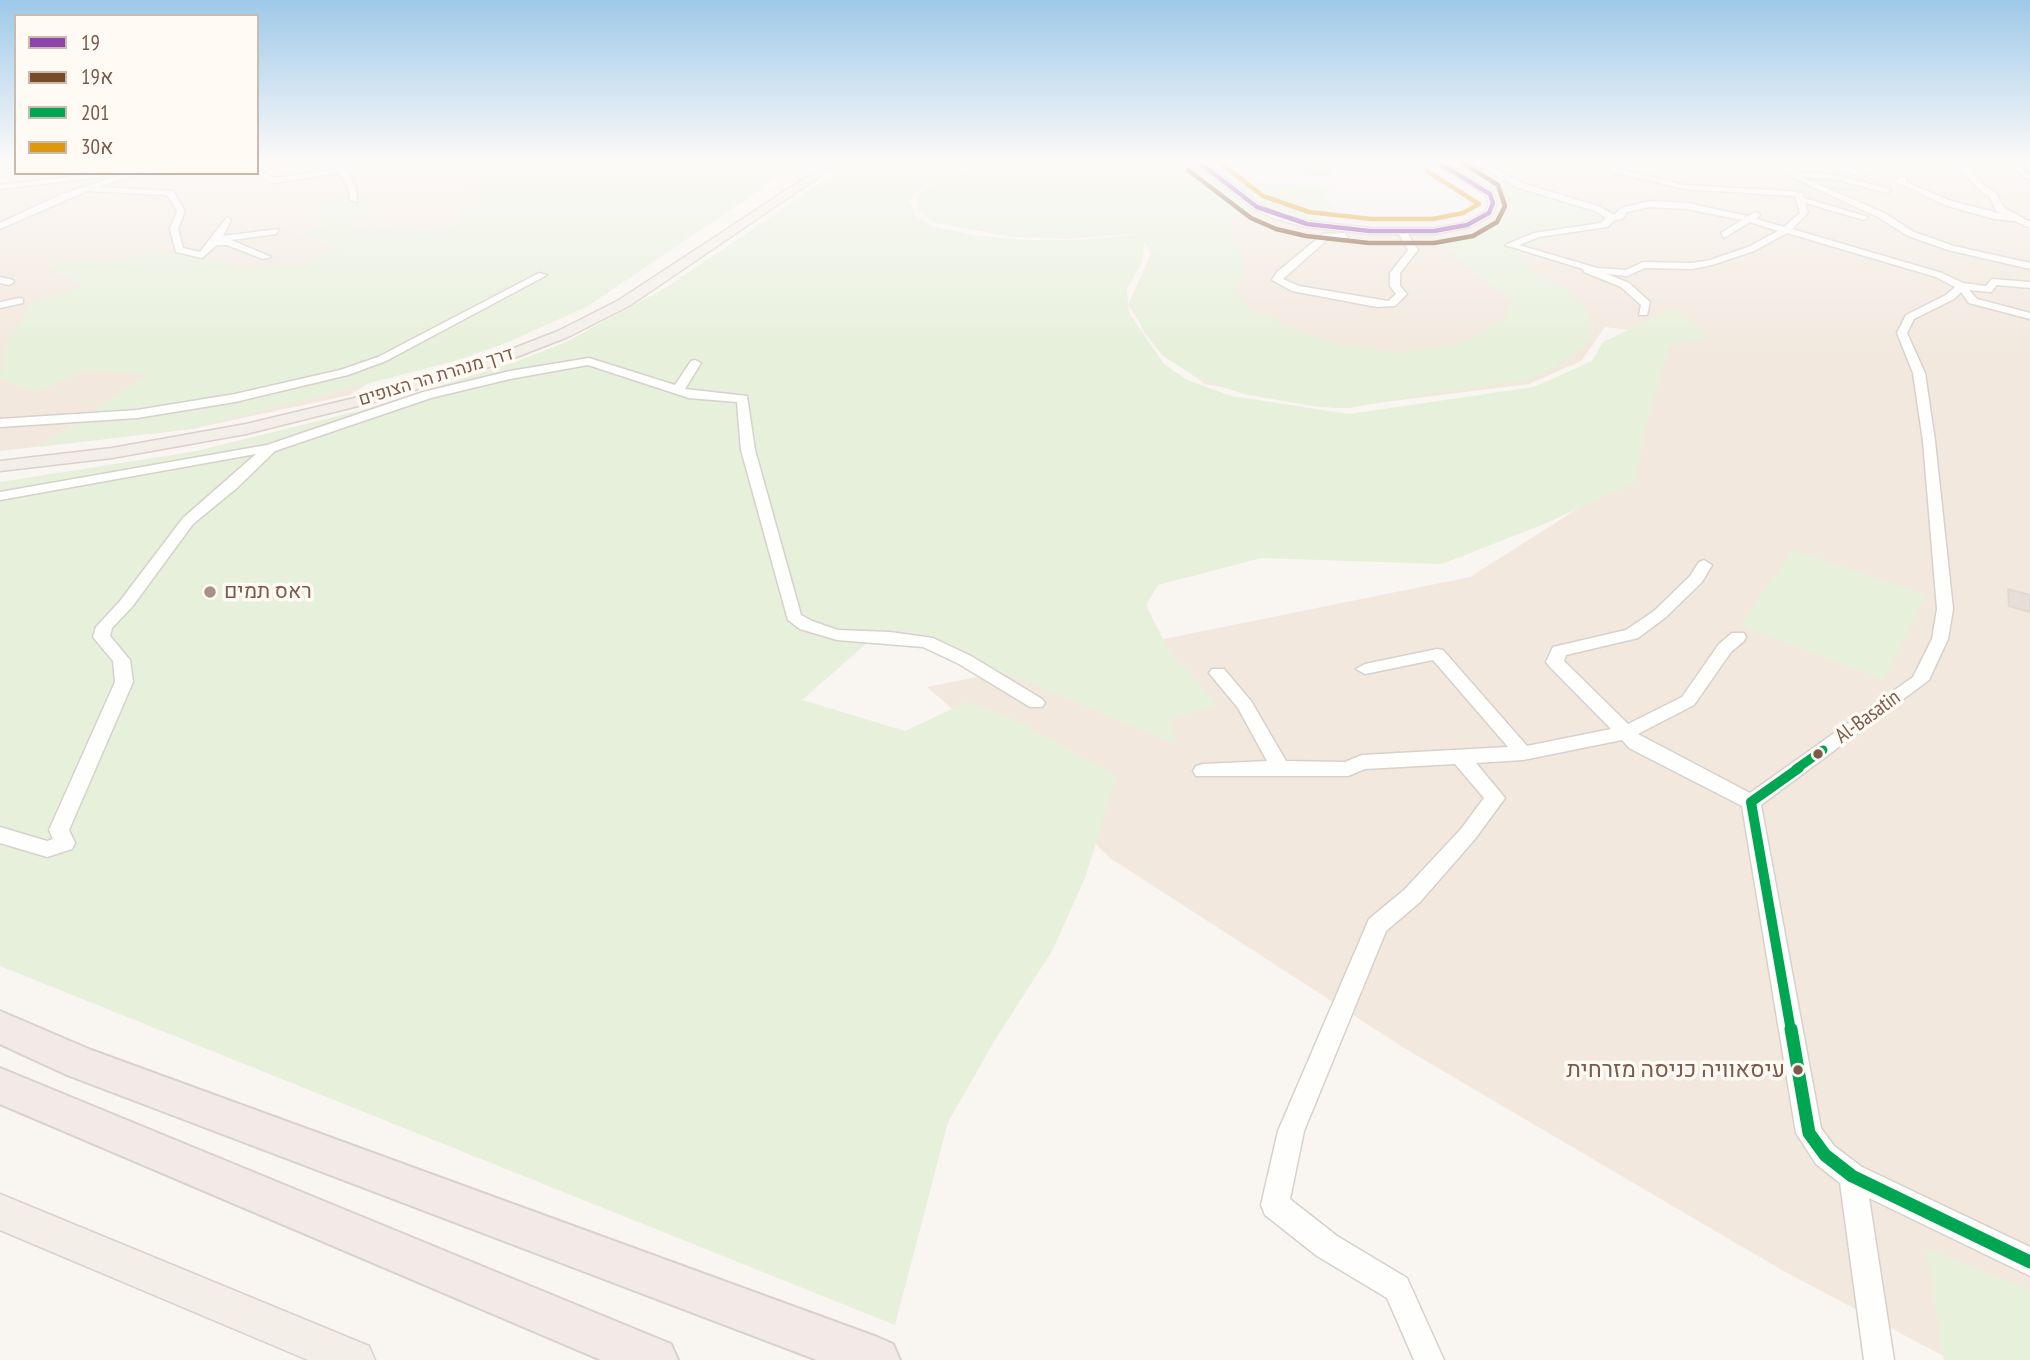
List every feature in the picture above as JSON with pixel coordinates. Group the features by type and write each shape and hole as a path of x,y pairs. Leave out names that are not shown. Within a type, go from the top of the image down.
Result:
{"highway":[{"path":"0,1027 80,1063 877,1360"},
{"path":"0,1086 655,1360"}],"main road":[{"name":"דרך מנהרת הר הצופים","path":"0,456 118,443 245,420 366,391 481,357 551,330 610,300 723,223"},
{"name":"דרך מנהרת הר הצופים","path":"0,466 112,453 246,429 372,398 491,362 564,334 624,303 744,223"},
{"path":"0,1212 355,1360"}],"street":[{"path":"176,223 174,229 179,250 202,256 216,240 225,223"},
{"path":"1309,223 1330,228 1402,232 1457,227 1467,223"},
{"path":"1606,223 1537,235 1510,245 1592,268 1626,273 1643,265 1692,266 1712,262 1751,248 1786,230 1793,223"},
{"path":"1724,235 1743,223"},
{"path":"1763,223 1939,275 1961,286 1991,289 1992,282 2030,285"},
{"path":"1889,223 1898,226"},
{"path":"1893,223 1911,234 1951,248 2030,266"},
{"path":"216,240 275,231"},
{"path":"1402,232 1409,243 1412,254 1393,277 1402,294 1391,304 1377,304 1296,289 1277,280 1280,274 1330,235 1409,243"},
{"path":"216,240 266,257"},
{"path":"1592,268 1587,270 1589,273 1625,285 1646,304 1643,313"},
{"path":"0,423 137,415 321,379 382,359 542,275"},
{"path":"1961,286 1973,301 2030,316"},
{"name":"Al-Basatin","path":"1751,802 1920,680 1940,639 1945,609 1929,441 1919,373 1902,333 1910,317 1950,297 1961,286"},
{"path":"0,305 19,301"},
{"path":"0,495 270,448 426,395 510,375 589,361 693,395 743,398 748,450 794,617 806,625 837,635 890,636 927,642 965,660 1036,703"},
{"path":"678,391 695,363"},
{"path":"0,835 47,849 65,843 59,830 124,682 121,660 100,637 104,627 126,604 188,521 233,484 270,448"},
{"path":"1704,565 1696,579 1678,597 1632,634 1559,651 1555,662 1636,743 1751,802 1809,1133 1825,1155 1852,1176 2030,1262"},
{"path":"1203,771 1280,767 1348,769 1362,762 1523,753 1625,733 1688,701 1725,648 1738,637"},
{"path":"1365,669 1437,654 1523,753"},
{"path":"1218,673 1245,705 1280,767"},
{"path":"1429,1360 1397,1288 1327,1247 1275,1205 1291,1131 1377,925 1412,896 1495,798 1460,757"},
{"path":"1852,1176 1879,1360"}],"shaded area":[{"path":"0,223 624,223 350,395 191,429 0,451"},
{"path":"939,223 2030,223 2030,1360 1951,1360 1780,1269 1409,1051 1110,858 985,737 927,687 1470,577 1626,478 1661,334 1605,327 1581,361 1529,384 1335,408 1205,384 1154,344 1128,305 1150,256 1144,232 1072,239 1011,237"},
{"path":"1319,223 1458,223 1439,228 1385,230"}],"green space":[{"path":"319,223 347,223 353,228 444,230 452,223 710,223 588,306 511,341 455,361 191,429 38,447 150,373 83,371 37,392 0,379 6,343 33,301 84,287 44,265 82,259 115,261 166,252 214,259 245,270 267,264 294,269 339,248 297,234 322,226"},
{"path":"761,223 928,223 979,236 1077,240 1142,234 1056,238 1009,236 940,223 1231,223 1232,234 1246,266 1235,293 1255,313 1335,344 1393,352 1451,347 1474,338 1504,318 1512,302 1435,240 1488,230 1496,223 1615,223 1558,237 1522,251 1521,258 1532,272 1561,286 1580,302 1590,321 1591,339 1552,370 1524,381 1349,408 1319,407 1244,394 1197,378 1162,355 1142,329 1131,302 1154,255 1144,241 1143,260 1127,289 1129,313 1164,364 1187,380 1231,396 1349,414 1534,387 1592,361 1603,342 1674,308 1710,338 1670,345 1644,433 1637,481 1549,522 1442,564 1261,558 1158,585 1146,605 1169,651 1219,705 1169,719 1176,744 935,644 867,643 802,700 905,731 967,702 1015,720 1117,776 1085,878 1052,951 995,1040 948,1122 895,1325 0,966 0,482 197,451 366,409 518,361 564,343 667,287"},
{"path":"1793,550 1926,595 1884,680 1740,625"},
{"path":"1926,1249 2030,1290 2030,1360 1944,1360"}],"building":[{"path":"2008,589 2030,595 2030,612 2009,606"}],"transit line":[{"name":"19א","path":"1263,223 1306,236 1369,243 1434,243 1473,236 1494,223"},
{"name":"19","path":"1305,223 1370,231 1434,231 1470,223"},
{"name":"201","path":"1823,750 1751,802 1809,1133 1825,1155 1852,1176 2030,1262"}],"place":[{"name":"ראס תמים","path":"210,592"},
{"name":"עיסאוויה כניסה מזרחית","path":"1798,1070"}]}
